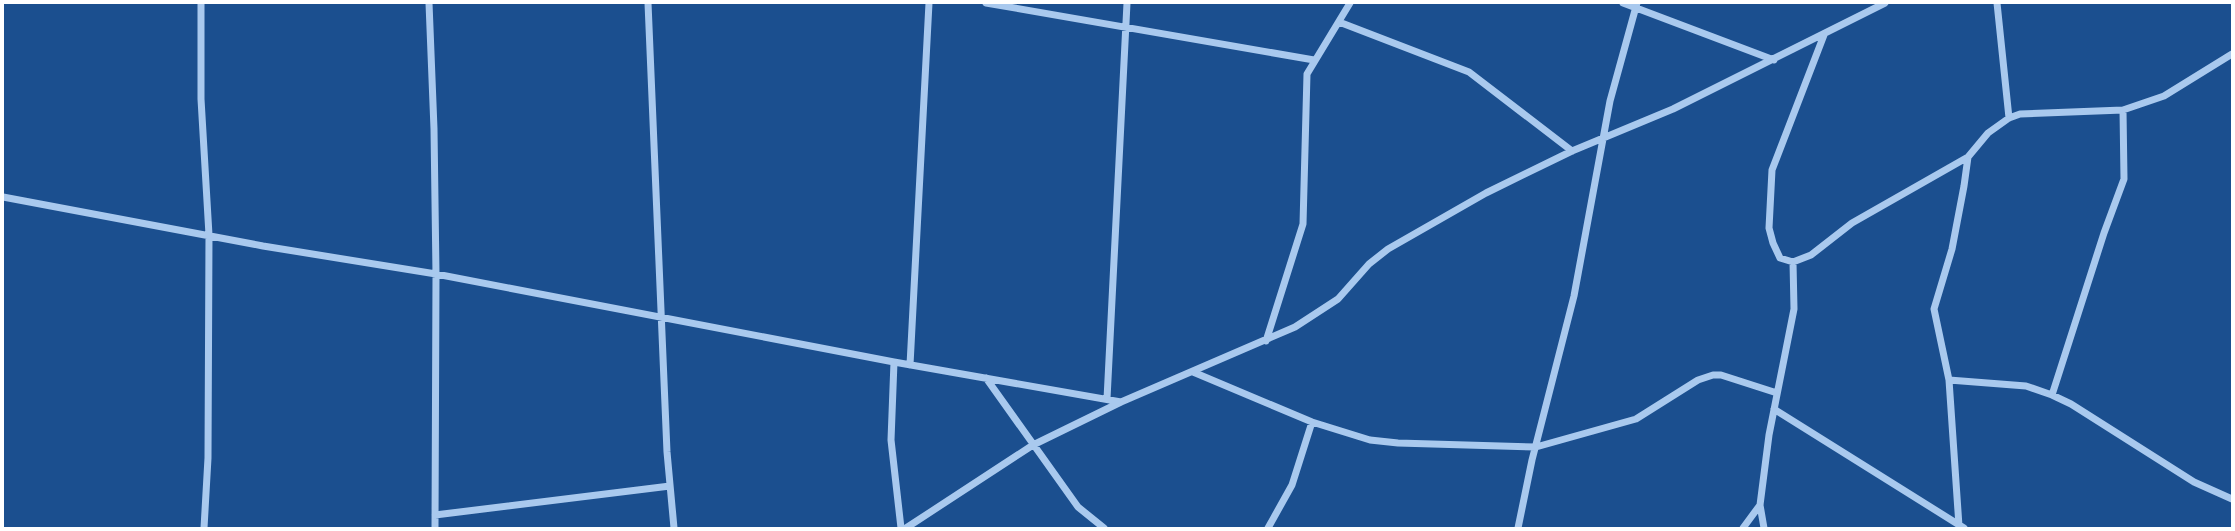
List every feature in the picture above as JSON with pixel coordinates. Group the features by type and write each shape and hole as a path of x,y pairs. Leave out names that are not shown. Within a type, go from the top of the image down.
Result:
{"street":[{"path":"200,3 201,100 209,235 208,458 204,528"},
{"path":"429,3 434,129 436,274 435,528"},
{"path":"648,3 670,486 674,528"},
{"path":"910,364 928,3"},
{"path":"986,3 1314,60"},
{"path":"1107,399 1127,3"},
{"path":"1266,341 1303,224 1307,74 1314,60 1350,3"},
{"path":"1623,3 1636,6 1774,60"},
{"path":"906,528 1033,445 1121,402 1266,341 1295,327 1338,299 1369,264 1388,249 1486,193 1572,151 1673,109 1824,35 1885,3"},
{"path":"1997,3 2009,118"},
{"path":"1518,528 1536,447 1574,296 1601,139 1636,6"},
{"path":"1339,22 1469,72 1572,151"},
{"path":"1824,35 1772,170 1769,228 1773,243 1780,258 1793,262 1811,255 1852,223 1968,157 1988,133 2009,118 2020,114 2123,110 2170,93 2232,54"},
{"path":"2052,395 2104,233 2124,179 2123,110"},
{"path":"1962,527 1949,380 1934,309 1952,249 1968,157"},
{"path":"3,197 263,246 436,274 894,362 1121,402"},
{"path":"1764,528 1760,505 1774,409 1794,309 1793,262"},
{"path":"894,362 891,440 901,528"},
{"path":"1193,372 1312,422 1370,440 1398,443 1536,447 1636,419 1698,380 1713,375 1721,375 1777,393"},
{"path":"986,378 1078,507 1104,528"},
{"path":"1949,380 2026,386 2052,395 2071,404 2194,482 2232,499"},
{"path":"1774,409 1962,527"},
{"path":"1268,528 1292,485 1312,422"},
{"path":"436,515 670,486"},
{"path":"1743,528 1760,505"}]}
